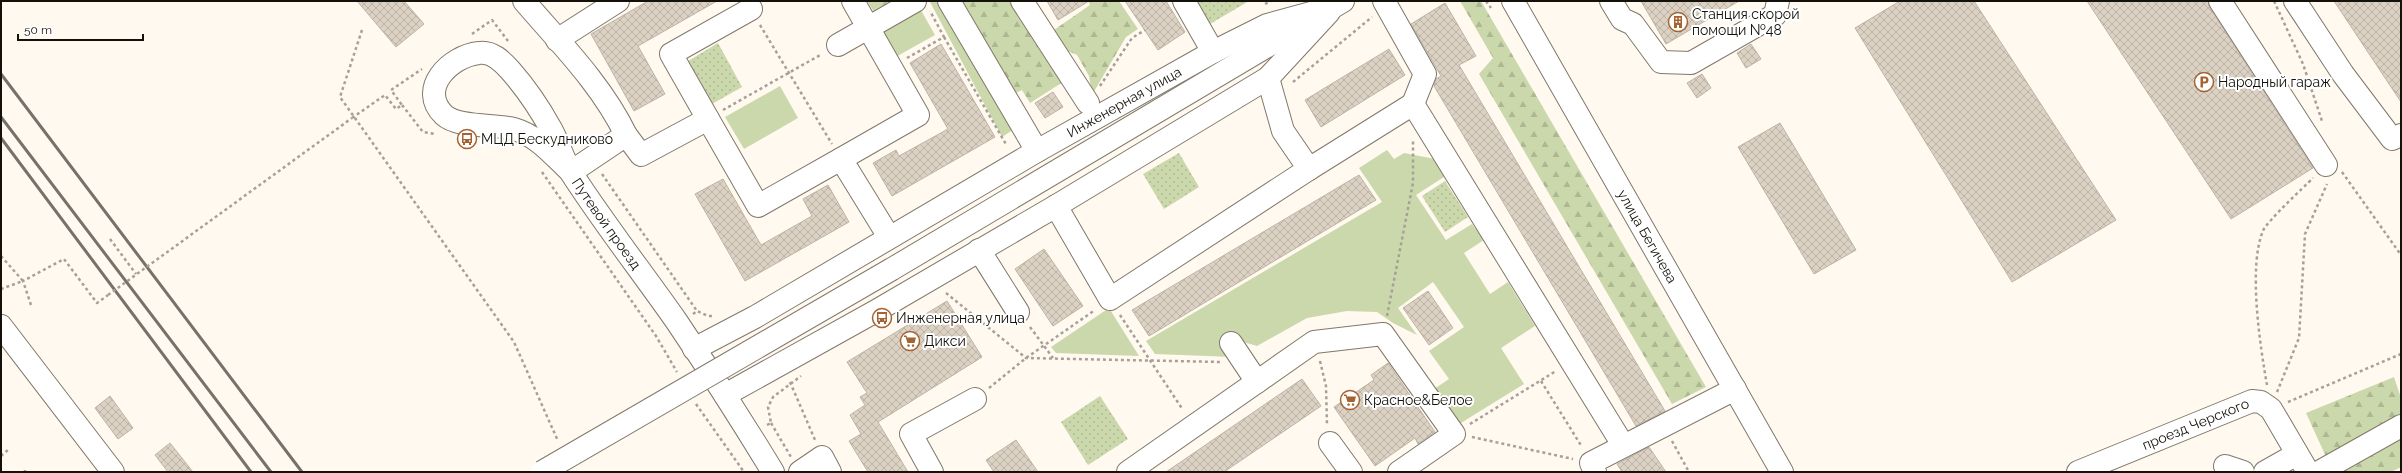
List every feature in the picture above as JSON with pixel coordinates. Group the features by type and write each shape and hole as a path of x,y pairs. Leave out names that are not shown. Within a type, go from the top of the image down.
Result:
{"street":[{"path":"524,1 599,92 618,118 626,135 641,155 708,119"},
{"path":"557,40 618,1"},
{"path":"754,4 671,54 758,206 918,115 853,1"},
{"path":"949,1 1037,151"},
{"path":"1022,1 1088,103"},
{"path":"1184,1 1213,52"},
{"path":"1056,206 1110,300 1309,169 1413,104 1425,74 1384,1"},
{"name":"улица Бегичева","path":"1513,1 1782,472"},
{"path":"1611,1 1622,19 1633,24 1661,62 1691,62 1775,15 1778,1"},
{"path":"2220,1 2332,171"},
{"path":"2295,1 2343,74 2392,140 2401,135"},
{"path":"838,45 868,28 921,4"},
{"path":"725,395 1056,206 1268,78 1338,4"},
{"path":"542,472 892,269 1338,4"},
{"name":"Инженерная улица","path":"694,349 755,317 1037,151 1213,52 1267,25 1338,4"},
{"path":"484,52 500,59 512,72 551,129 571,172 535,138 514,129 455,120 445,116 437,103 433,90 439,74 459,59 470,54 484,52"},
{"path":"1268,78 1283,131 1309,169"},
{"path":"1413,104 1571,363 1623,445"},
{"name":"Путевой проезд","path":"626,135 571,172 725,395 773,472"},
{"path":"841,159 889,237"},
{"path":"979,250 1018,312"},
{"path":"1,326 113,472"},
{"path":"1128,472 1314,342 1384,334 1454,434 1399,472"},
{"path":"1231,343 1256,382"},
{"path":"1593,467 1623,445 1735,389"},
{"path":"932,472 911,434 975,399"},
{"name":"проезд Черского","path":"2078,472 2252,401 2261,402 2270,409"},
{"path":"2270,409 2307,468"},
{"path":"2265,472 2307,468 2401,426"},
{"path":"1329,434 1351,472"},
{"path":"800,472 826,464"}],"path":[{"path":"1486,1 1491,8"},
{"path":"2274,1 2303,64 2324,128"},
{"path":"754,4 789,73 841,159"},
{"path":"921,4 944,38 1008,148"},
{"path":"362,30 340,97 514,342 559,445"},
{"path":"1088,103 1132,38 1145,30"},
{"path":"891,67 944,38"},
{"path":"708,119 838,45"},
{"path":"1,290 23,281 64,259 97,303 386,95 396,109"},
{"path":"1384,334 1413,184 1413,136"},
{"path":"591,158 697,311"},
{"path":"541,171 657,335 679,375"},
{"path":"2332,171 2401,255"},
{"path":"2270,409 2260,344 2256,258 2263,229 2332,171"},
{"path":"2270,409 2299,338 2306,234 2332,171"},
{"path":"110,239 136,274"},
{"path":"1,256 23,281 31,305"},
{"path":"944,291 1026,358 1244,363"},
{"path":"975,399 1026,358 1110,300 1194,426"},
{"path":"1018,312 1054,358"},
{"path":"1314,342 1326,386 1329,434"},
{"name":"проезд Черского","path":"2270,409 2401,354"},
{"path":"1454,434 1571,363"},
{"path":"800,472 771,423 768,407 773,397 804,375"},
{"path":"789,377 826,464"},
{"path":"1541,381 1593,467"},
{"path":"694,401 744,472"},
{"path":"766,426 771,423"},
{"path":"1663,425 1689,472"},
{"path":"1454,434 1593,467"},
{"path":"727,448 734,445"},
{"path":"1,456 9,449"}],"green space":[{"path":"867,1 897,1 876,15"},
{"path":"943,1 1016,128 1002,137 930,2"},
{"path":"957,1 1009,1 1025,19 1063,82 1030,103 1022,90 1012,95"},
{"path":"1088,1 1119,1 1138,29 1126,37 1092,95 1089,76 1077,55 1061,48 1051,32 1090,5"},
{"path":"1197,1 1249,1 1210,24"},
{"path":"1460,1 1481,1 1706,387 1672,404 1479,74 1493,58"},
{"path":"918,5 935,35 892,59 875,29"},
{"path":"718,43 742,87 712,104 688,61"},
{"path":"780,86 798,118 744,149 725,117"},
{"path":"1387,150 1394,159 1404,153 1435,159 1447,175 1416,195 1446,240 1472,224 1484,240 1464,253 1490,294 1508,282 1535,326 1501,348 1524,384 1456,426 1431,391 1449,379 1429,351 1464,327 1433,282 1398,308 1417,335 1393,323 1377,312 1347,311 1307,318 1257,346 1237,340 1233,357 1155,354 1146,341 1382,202 1359,168"},
{"path":"1179,153 1199,187 1164,209 1143,174"},
{"path":"1445,181 1468,217 1445,232 1422,196"},
{"path":"1109,308 1139,356 1056,353 1051,347"},
{"path":"2394,377 2401,398 2401,467 2391,472 2333,472 2306,413"},
{"path":"1100,396 1128,439 1088,465 1061,422"}],"building":[{"path":"357,1 404,1 424,24 396,47"},
{"path":"648,1 717,1 638,46 665,94 634,111 591,34"},
{"path":"1047,1 1089,1 1058,20"},
{"path":"1125,1 1166,1 1185,32 1158,50"},
{"name":"Станция скорой помощи №48","path":"1641,1 1739,1 1666,44"},
{"path":"1900,1 1974,1 2116,220 2012,282 1855,28"},
{"name":"Народный гараж","path":"2087,1 2208,1 2210,8 2313,168 2231,219"},
{"path":"2334,1 2401,1 2401,102"},
{"path":"1445,3 1476,56 1459,65 1665,411 1636,426 1434,86 1436,79 1441,76 1411,24"},
{"path":"941,44 995,137 892,196 873,163 896,150 899,156 948,129 910,63"},
{"path":"1751,44 1761,59 1746,68 1737,53"},
{"path":"1389,49 1405,75 1321,127 1305,100"},
{"path":"1702,74 1711,88 1697,98 1687,83"},
{"path":"1053,92 1063,107 1045,118 1035,103"},
{"path":"1780,123 1856,250 1814,274 1738,147"},
{"path":"1359,175 1376,200 1149,336 1132,310"},
{"path":"723,179 761,245 812,216 803,199 828,185 849,222 745,281 695,194"},
{"path":"1044,249 1083,306 1053,326 1015,269"},
{"path":"1428,291 1453,328 1429,345 1403,308"},
{"path":"947,301 982,357 878,422 908,472 868,472 849,441 861,434 850,415 865,405 860,397 867,393 847,362"},
{"path":"1388,363 1435,432 1418,444 1415,438 1375,466 1334,407 1374,380 1371,375"},
{"path":"1302,379 1321,406 1224,472 1166,472"},
{"path":"110,396 133,428 118,439 95,408"},
{"path":"1016,440 1038,472 994,472 986,460"},
{"path":"170,443 193,472 168,472 155,455"},
{"path":"1649,447 1666,472 1622,472 1617,464"}],"railway":[{"path":"1,74 302,472"},
{"path":"1,117 271,472"},
{"path":"1,138 251,472"}],"place":[{"name":"Станция скорой помощи №48","path":"1678,22"},
{"name":"Народный гараж","path":"2204,82"},
{"name":"МЦД Бескудниково","path":"467,139"},
{"name":"Инженерная улица","path":"882,318"},
{"name":"Дикси","path":"910,341"},
{"name":"Красное&Белое","path":"1350,400"}]}
